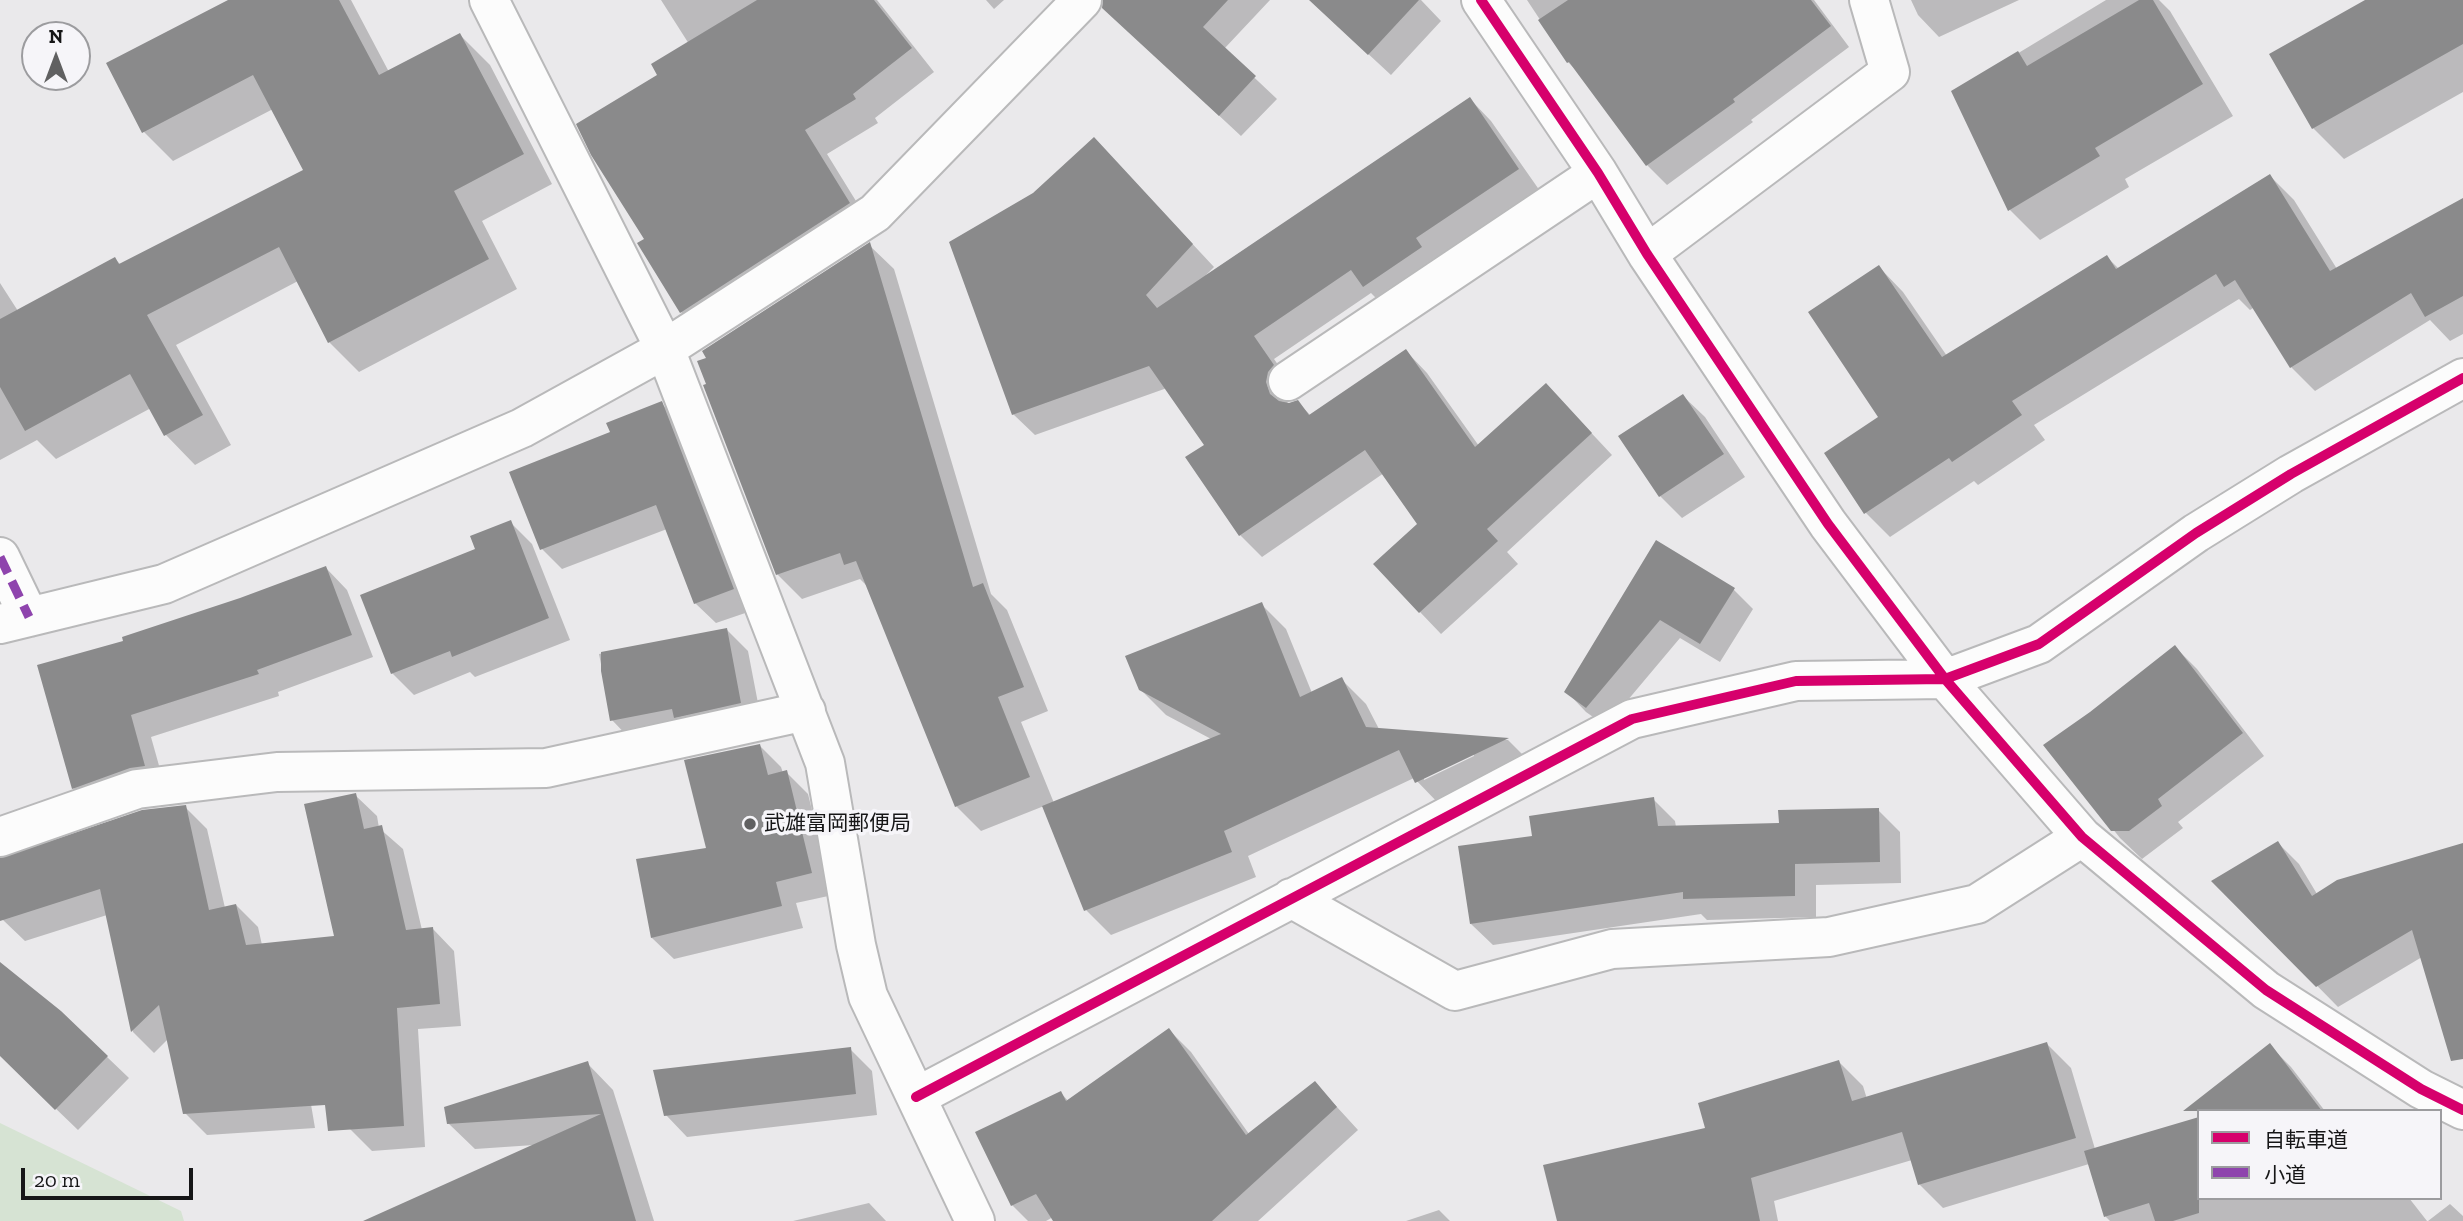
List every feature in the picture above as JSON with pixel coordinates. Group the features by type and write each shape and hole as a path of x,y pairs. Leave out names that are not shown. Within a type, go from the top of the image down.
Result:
{"street":[{"path":"489,0 665,349 825,763 856,945 868,996 975,1221"},
{"path":"0,557 14,620 164,584 522,428 665,349 875,213 1082,0"},
{"path":"1481,0 1828,524 1945,679 2082,837 2266,990 2421,1089 2463,1110"},
{"path":"1647,254 1890,72 1869,0"},
{"path":"1288,381 1598,173"},
{"path":"916,1097 1632,719 1796,681 1945,679 2039,644 2196,533 2291,474 2463,378"},
{"path":"0,837 137,789 277,772 546,768 806,711"},
{"path":"1291,898 1455,991 1612,949 1829,937 1977,904 2082,837"}],"green space":[{"path":"0,1123 181,1211 184,1221 0,1221"}],"building":[{"path":"228,0 339,0 379,75 460,33 524,154 454,191 489,259 328,343 279,247 147,315 203,415 164,436 130,374 25,431 0,387 0,319 115,257 119,264 303,170 253,75 142,133 106,63"},
{"path":"757,0 874,0 912,48 853,94 856,99 805,130 850,203 680,313 637,243 644,239 591,155 576,124 657,75 651,64"},
{"path":"1103,0 1228,0 1203,27 1256,76 1219,116 1102,8"},
{"path":"1309,0 1419,0 1368,55"},
{"path":"1568,0 1811,0 1831,26 1733,99 1735,102 1646,166 1569,62 1567,63 1538,20"},
{"path":"2139,0 2153,0 2203,84 2095,148 2100,156 2008,211 1951,91 2018,51 2027,66"},
{"path":"2365,0 2463,0 2463,44 2312,129 2269,54"},
{"path":"1470,97 1519,169 1416,238 1422,247 1363,287 1351,270 1254,336 1274,365 1268,372 1266,382 1270,394 1279,401 1289,403 1298,400 1309,415 1406,349 1475,447 1546,383 1592,433 1487,529 1498,541 1419,613 1373,564 1417,524 1365,450 1239,536 1185,457 1204,445 1149,366 1012,415 949,242 1033,193 1094,137 1193,244 1146,295 1157,308"},
{"path":"2270,174 2330,271 2463,198 2463,296 2425,317 2411,293 2290,368 2235,280 2224,287 2216,274 2012,401 2022,415 1952,462 1949,458 1864,514 1824,453 1878,417 1808,312 1879,265 1942,357 2107,255 2116,269"},
{"path":"870,242 973,587 983,583 1024,687 998,697 1030,777 955,807 856,561 844,565 840,553 776,575 703,385 706,384 697,361 706,358 702,351"},
{"path":"1683,394 1724,454 1659,497 1618,436"},
{"path":"662,401 734,589 694,604 656,505 540,550 509,472 610,432 606,423"},
{"path":"511,520 549,618 452,657 450,651 391,674 360,595 475,549 470,536"},
{"path":"1656,540 1735,588 1700,644 1660,620 1586,708 1564,692"},
{"path":"326,566 352,635 257,670 259,674 131,715 145,766 130,768 72,789 37,665 123,641 122,637"},
{"path":"1262,602 1300,697 1342,677 1366,727 1509,738 1415,783 1399,750 1224,831 1232,852 1084,911 1042,806 1221,734 1139,690 1125,656"},
{"path":"727,628 741,703 674,718 672,709 610,721 601,671 601,652"},
{"path":"2175,645 2243,733 2158,799 2162,806 2129,831 2111,831 2043,745"},
{"name":"武雄富岡郵便局","path":"760,744 768,775 787,770 812,873 776,882 782,906 651,938 636,859 706,848 684,760"},
{"path":"356,793 364,829 382,825 406,930 433,927 440,1004 397,1008 404,1126 328,1131 325,1105 183,1114 159,1005 131,1032 100,889 0,921 0,858 142,810 186,805 209,910 236,904 246,945 334,936 304,804"},
{"path":"1654,797 1658,826 1779,823 1778,810 1879,808 1880,862 1795,864 1795,896 1683,899 1683,892 1470,924 1458,846 1532,836 1529,816"},
{"path":"2278,841 2312,896 2337,880 2463,843 2463,1059 2451,1061 2412,930 2316,987 2211,881"},
{"path":"0,962 61,1011 108,1056 55,1110 0,1056"},
{"path":"1169,1028 1246,1135 1315,1081 1337,1107 1212,1221 1053,1221 1036,1194 1011,1206 975,1132 1061,1091 1066,1101"},
{"path":"2047,1042 2076,1138 1918,1185 1902,1132 1751,1178 1760,1221 1557,1221 1543,1165 1705,1128 1698,1103 1839,1060 1852,1101"},
{"path":"2270,1043 2320,1109 2197,1109 2183,1111"},
{"path":"851,1047 856,1094 664,1116 653,1070"},
{"path":"588,1061 636,1221 363,1221 601,1114 447,1124 444,1107"},
{"path":"2197,1118 2199,1213 2173,1221 2155,1221 2149,1203 2104,1217 2084,1151"}],"marked path":[{"path":"0,557 29,617"}],"cycle path":[{"path":"1481,0 1828,524 1945,679 2082,837 2266,990 2421,1089 2463,1110"},
{"path":"916,1097 1632,719 1796,681 1945,679 2039,644 2196,533 2291,474 2463,378"}],"place":[{"name":"武雄富岡郵便局","path":"750,824"}]}
